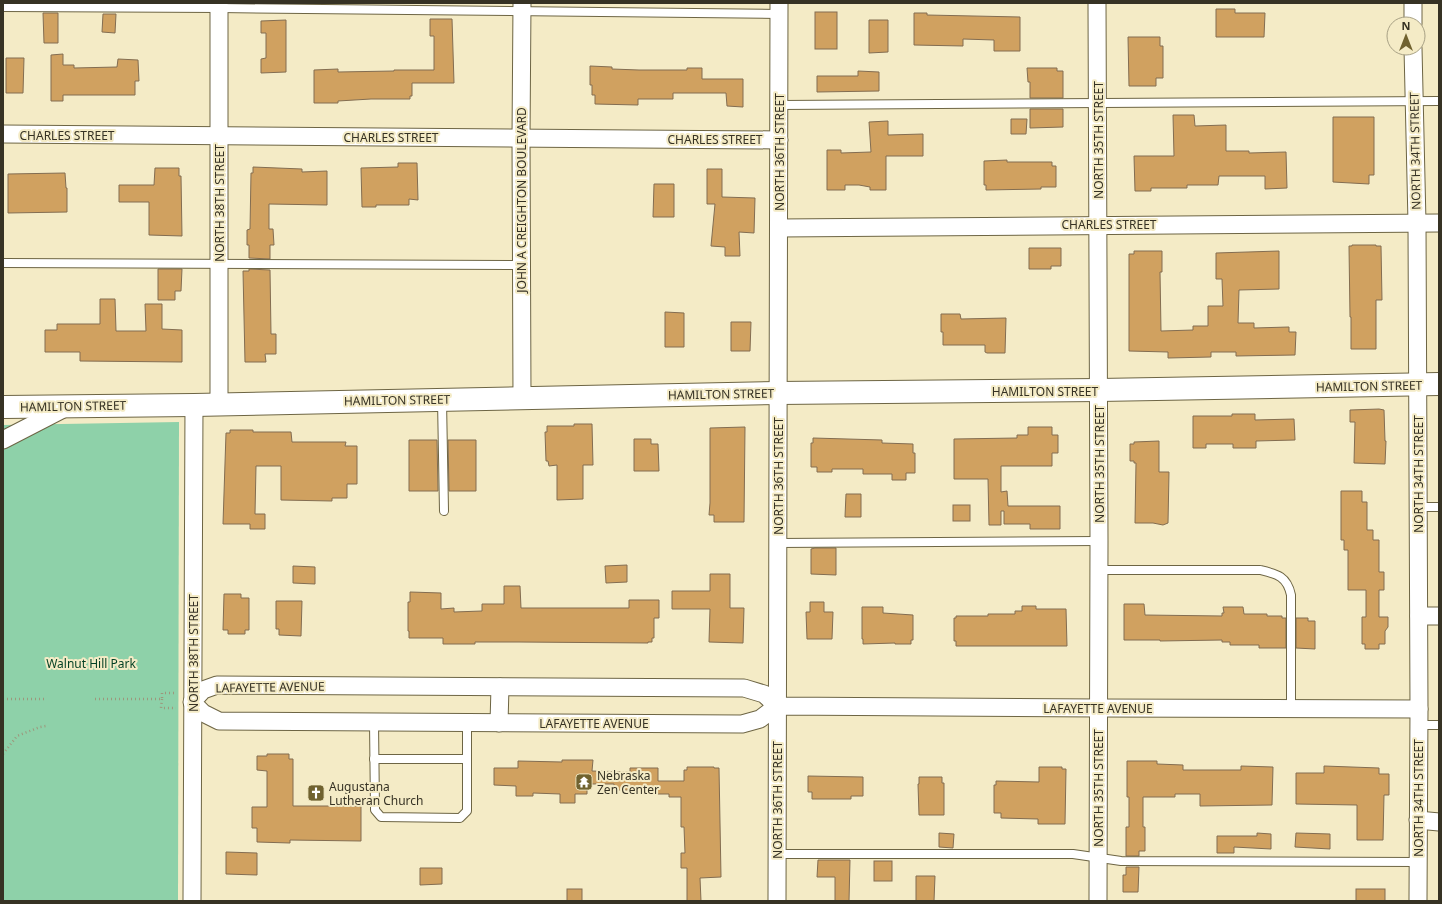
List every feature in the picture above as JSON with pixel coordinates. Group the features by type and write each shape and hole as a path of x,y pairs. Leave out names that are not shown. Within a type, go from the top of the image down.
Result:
{"main road":[{"name":"HAMILTON STREET","path":"3,407 194,405 778,392 1098,390 1439,384"}],"street":[{"name":"NORTH 35TH STREET","path":"1097,3 1099,541 1098,901"},
{"path":"1413,3 1413,16"},
{"name":"NORTH 38TH STREET","path":"219,5 219,404"},
{"name":"JOHN A CREIGHTON BOULEVARD","path":"522,8 522,398"},
{"name":"NORTH 36TH STREET","path":"777,901 779,9"},
{"name":"NORTH 34TH STREET","path":"1413,56 1417,223 1417,507 1419,616 1418,901"},
{"name":"CHARLES STREET","path":"3,134 779,140"},
{"name":"CHARLES STREET","path":"779,228 1098,224 1439,223"},
{"name":"NORTH 38TH STREET","path":"192,901 184,701 194,405"},
{"path":"3,440 68,406"},
{"path":"1419,616 1439,616"},
{"name":"LAFAYETTE AVENUE","path":"778,706 764,694 744,688 217,685 203,690 184,701 219,721 499,723 742,724 760,719 778,706 1419,709"},
{"path":"499,723 500,687"},
{"path":"1418,820 1439,822"}],"lane":[{"path":"3,7 219,5 779,9"},
{"path":"779,105 1439,101"},
{"path":"3,263 521,265"},
{"path":"442,399 444,511"},
{"path":"1417,507 1439,507"},
{"path":"778,543 1099,541"},
{"path":"1099,570 1260,570 1280,576 1286,581 1291,595 1291,709"},
{"path":"374,722 375,810 381,817 460,818 467,811 467,722"},
{"path":"1419,725 1439,725"},
{"path":"374,759 467,759"},
{"path":"778,854 1074,854 1129,861 1418,862"}],"path":[{"path":"162,693 184,701 161,708 162,693"},
{"path":"3,699 46,699"},
{"path":"95,699 162,699"},
{"path":"3,754 17,736 46,726"}],"green space":[{"name":"Walnut Hill Park","path":"179,422 178,901 3,901 3,425"}],"building":[{"path":"1216,9 1235,9 1235,13 1265,13 1264,37 1216,37"},
{"path":"815,12 837,12 837,49 815,49"},
{"path":"43,13 58,13 58,43 44,43"},
{"path":"914,13 927,13 927,15 1020,17 1020,51 994,51 994,40 963,39 963,46 914,45"},
{"path":"103,14 116,14 115,33 102,32"},
{"path":"430,19 452,19 454,83 412,83 412,96 410,96 410,99 371,99 338,101 338,103 314,103 314,70 338,69 338,72 434,70 434,36 430,36"},
{"path":"286,20 286,72 261,73 261,59 266,58 266,33 261,33 261,21"},
{"path":"869,20 888,20 888,52 869,53"},
{"path":"1128,37 1160,37 1160,46 1163,46 1163,78 1156,78 1156,86 1129,86"},
{"path":"63,54 63,65 74,65 74,68 117,67 118,59 138,60 139,81 135,81 135,95 63,95 63,101 51,101 51,55"},
{"path":"6,58 24,58 23,93 6,93"},
{"path":"590,66 612,67 612,69 639,70 687,70 687,68 702,68 702,79 743,79 743,107 727,106 726,93 673,93 673,99 638,99 638,105 595,104 595,95 592,95 592,85 590,85"},
{"path":"1027,68 1057,68 1057,71 1063,71 1063,98 1030,98 1030,82 1028,82"},
{"path":"858,71 879,72 879,91 817,92 817,76 858,76"},
{"path":"1030,109 1063,109 1063,127 1030,128"},
{"path":"1173,115 1194,115 1195,126 1226,125 1226,151 1249,151 1249,153 1286,152 1287,188 1265,189 1265,176 1219,176 1218,185 1187,185 1187,188 1151,188 1151,191 1135,191 1134,156 1174,156"},
{"path":"1333,117 1374,117 1374,175 1369,175 1369,184 1333,182"},
{"path":"1011,119 1027,119 1026,134 1011,134"},
{"path":"888,121 888,135 923,134 923,156 886,156 886,190 870,190 870,187 845,185 845,190 827,190 827,150 841,150 841,153 871,152 869,122"},
{"path":"1007,160 1007,162 1052,162 1052,166 1056,166 1056,187 1041,187 1041,189 986,190 986,185 984,185 984,161"},
{"path":"398,163 417,163 418,200 409,199 409,205 376,205 376,207 362,207 361,168 398,167"},
{"path":"253,167 302,169 302,172 327,171 327,205 269,204 269,229 273,229 274,245 270,245 270,259 249,258 247,230 250,229 251,173 253,173"},
{"path":"155,168 179,168 179,176 181,176 182,236 149,235 149,202 119,202 119,185 154,185"},
{"path":"707,169 722,169 722,197 755,198 754,233 739,232 740,256 725,256 725,247 711,246 715,204 707,204"},
{"path":"65,173 67,188 67,212 8,213 8,174"},
{"path":"654,184 674,184 674,217 653,217"},
{"path":"1349,246 1381,246 1382,300 1376,300 1376,349 1351,349"},
{"path":"1029,248 1061,248 1061,266 1051,266 1051,269 1029,269"},
{"path":"1134,251 1162,251 1162,272 1160,272 1161,331 1193,330 1193,326 1208,326 1208,306 1223,306 1222,279 1216,279 1216,253 1279,251 1279,289 1239,290 1238,323 1254,323 1254,328 1289,327 1289,332 1296,332 1295,355 1236,356 1236,352 1211,352 1211,357 1168,358 1168,352 1129,351 1129,254 1134,254"},
{"path":"158,269 182,269 181,291 175,291 175,300 158,300"},
{"path":"249,269 270,270 271,334 276,334 276,354 265,354 266,362 245,362 243,271 249,271"},
{"path":"100,299 115,299 116,331 146,331 145,304 162,304 162,329 182,330 182,362 80,361 80,352 45,352 45,330 57,330 57,324 100,324"},
{"path":"665,312 684,313 684,347 665,347"},
{"path":"941,314 960,314 961,319 1006,318 1005,353 987,353 985,352 985,345 943,345"},
{"path":"731,322 751,322 750,351 731,351"},
{"path":"1350,410 1384,410 1386,441 1385,464 1354,463 1355,422 1350,422"},
{"path":"1232,414 1255,414 1255,420 1294,419 1295,440 1256,441 1256,448 1233,448 1233,444 1206,444 1206,448 1193,448 1193,416 1232,416"},
{"path":"574,424 592,424 593,465 583,465 583,499 557,500 557,465 549,466 548,461 546,461 545,432 547,432 547,426 574,426"},
{"path":"745,427 744,522 714,522 714,515 709,515 710,428"},
{"path":"1028,427 1052,427 1052,435 1058,435 1058,453 1052,453 1052,466 1001,466 1001,492 1007,491 1008,506 1060,506 1060,529 1030,529 1030,524 1004,524 1004,511 1001,511 1001,525 989,525 988,479 954,479 954,439 1017,438 1017,435 1028,435"},
{"path":"230,430 253,430 253,432 291,432 292,442 346,442 345,446 357,446 357,484 347,484 347,498 332,498 332,501 281,500 281,466 256,466 255,514 265,514 265,529 250,529 250,524 223,524 226,433 230,433"},
{"path":"813,438 882,440 882,443 913,444 913,453 915,453 915,473 906,473 906,480 892,480 892,474 863,474 863,469 832,469 832,472 817,472 817,467 811,467 811,443 813,443"},
{"path":"634,439 651,439 651,444 658,444 659,471 634,471"},
{"path":"409,440 437,440 438,491 409,491"},
{"path":"448,440 476,440 476,491 449,491"},
{"path":"1159,441 1159,472 1169,472 1168,523 1163,525 1153,523 1135,523 1136,463 1134,463 1134,461 1130,461 1130,444 1134,444 1134,442"},
{"path":"1341,491 1362,491 1362,502 1367,502 1367,530 1373,530 1373,540 1379,540 1379,572 1384,572 1384,590 1379,590 1379,617 1388,617 1388,627 1385,631 1385,644 1379,644 1379,649 1365,649 1365,644 1362,644 1362,617 1366,617 1366,590 1348,590 1348,550 1344,550 1344,540 1341,540"},
{"path":"846,494 861,494 861,517 845,517"},
{"path":"953,505 970,505 970,521 953,521"},
{"path":"836,548 836,575 811,574 811,549"},
{"path":"627,565 627,582 606,583 605,566"},
{"path":"293,566 315,567 315,584 293,583"},
{"path":"710,574 730,574 730,608 744,608 743,643 709,642 710,609 672,609 672,591 710,591"},
{"path":"504,586 520,586 521,608 629,608 629,600 659,600 659,618 654,618 654,638 652,638 652,642 648,643 475,642 475,644 443,644 443,638 409,638 408,602 410,602 410,592 441,593 441,609 454,608 454,612 482,611 482,604 504,604"},
{"path":"224,594 241,594 241,598 249,598 249,630 245,630 245,634 228,634 228,630 223,630"},
{"path":"276,601 302,601 301,636 279,635 279,629 276,629"},
{"path":"810,602 824,602 824,612 833,612 832,639 807,639 806,612 810,612"},
{"path":"1124,604 1144,604 1145,615 1222,616 1222,613 1224,613 1223,607 1243,607 1244,614 1267,614 1267,616 1282,616 1282,618 1286,618 1286,648 1259,648 1259,645 1230,645 1230,642 1222,642 1222,640 1124,640"},
{"path":"1022,606 1036,606 1036,609 1066,609 1067,646 956,646 956,641 954,641 954,618 956,618 956,616 1015,614 1015,611 1022,611"},
{"path":"862,607 883,607 883,613 913,615 913,640 911,640 911,644 863,644"},
{"path":"1296,618 1308,618 1308,621 1315,621 1315,649 1296,648"},
{"path":"267,754 289,754 289,759 293,759 293,806 361,806 361,841 290,840 290,843 257,842 257,828 252,828 252,807 267,807 267,771 257,770 257,756 267,756"},
{"path":"562,760 593,760 592,771 630,772 630,768 658,768 658,781 684,781 684,770 687,770 687,767 719,768 721,877 700,878 701,901 687,901 687,868 681,868 681,853 685,853 684,827 681,827 681,797 669,797 669,794 646,794 646,790 614,790 614,784 587,784 587,794 575,794 575,803 560,803 560,794 533,793 533,796 516,796 516,786 494,785 494,768 518,768 518,761 562,762"},
{"path":"1127,761 1157,761 1157,764 1183,765 1183,770 1241,770 1241,766 1273,767 1272,805 1200,806 1200,794 1175,794 1175,797 1143,797 1145,851 1139,851 1139,856 1126,856 1126,827 1129,827"},
{"path":"1324,766 1379,768 1379,774 1389,774 1389,795 1384,795 1383,840 1357,840 1357,805 1296,804 1296,773 1324,773"},
{"path":"1039,767 1062,767 1062,769 1066,769 1065,824 1038,824 1038,819 1001,818 1001,813 994,813 994,785 996,785 996,781 1039,782"},
{"path":"808,776 863,777 863,796 851,796 851,799 812,799 812,792 808,792"},
{"path":"919,777 942,777 942,783 944,783 944,815 919,815"},
{"path":"939,833 954,834 953,848 939,847"},
{"path":"1257,833 1271,834 1271,849 1234,847 1234,853 1217,853 1217,836 1257,836"},
{"path":"1296,833 1330,834 1330,849 1295,847"},
{"path":"226,852 257,853 257,875 226,874"},
{"path":"818,860 850,860 849,901 835,901 835,877 817,877"},
{"path":"874,861 892,861 892,881 874,881"},
{"path":"1126,867 1139,867 1138,892 1123,892 1123,875 1126,875"},
{"path":"420,868 442,868 442,884 420,885"},
{"path":"916,876 935,876 934,901 916,901"},
{"path":"567,889 582,889 582,901 567,901"},
{"path":"1356,889 1385,889 1385,901 1356,901"}],"place":[{"name":"Nebraska Zen Center","path":"584,782"},
{"name":"Augustana Lutheran Church","path":"316,793"}]}
